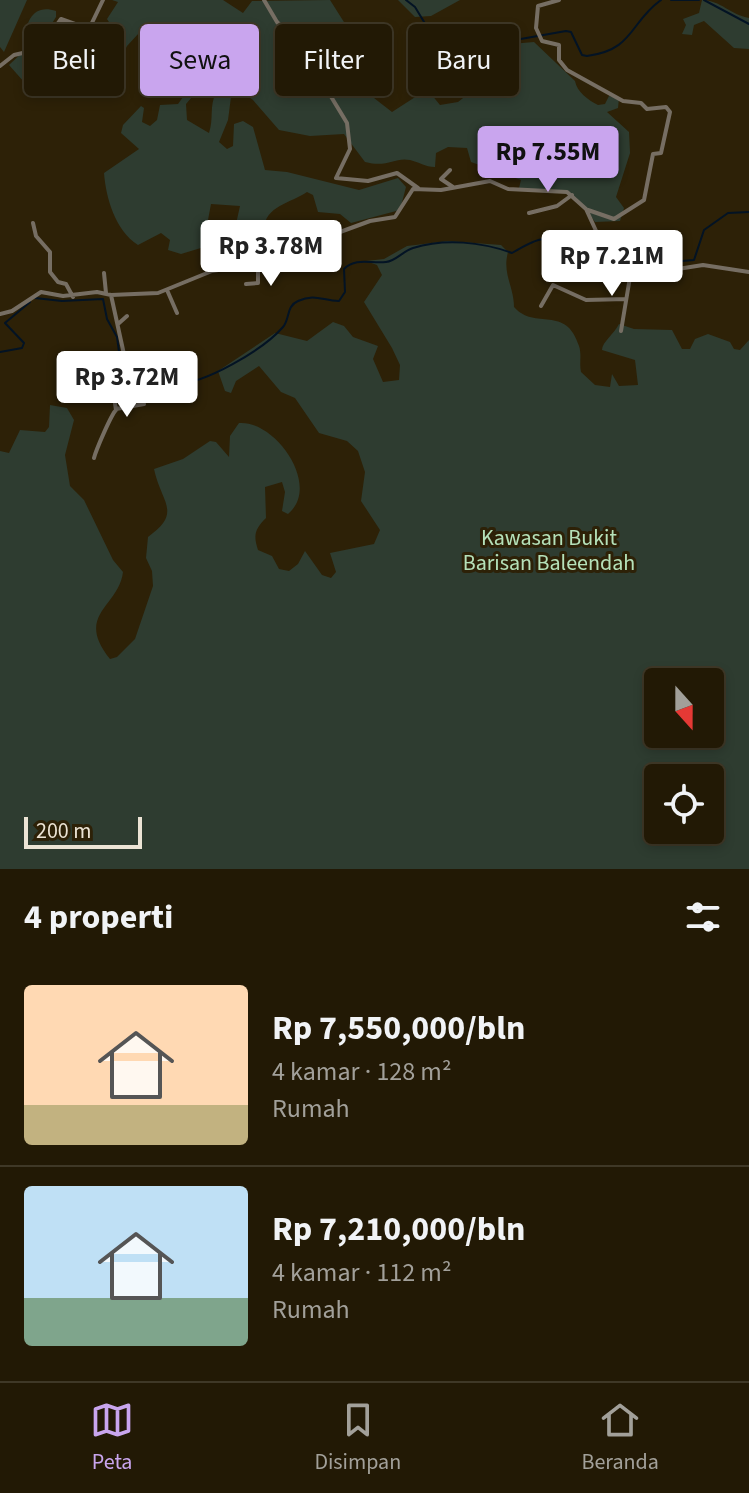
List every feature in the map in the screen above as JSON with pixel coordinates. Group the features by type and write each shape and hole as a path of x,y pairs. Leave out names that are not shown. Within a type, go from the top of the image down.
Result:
{"street":[{"path":"0,66 14,55 40,49 61,19 89,29 103,0"},
{"path":"264,0 277,22 301,47 347,123 350,149 336,178 368,181 397,173 418,188"},
{"path":"559,0 538,6 539,35 542,41 559,45 559,60 584,82 623,101 669,111 661,153 652,156 644,200 614,219 586,209"},
{"path":"450,170 441,179 453,187"},
{"path":"0,314 12,311 37,293 73,297 144,295 193,282 212,271 231,268 296,234 326,238 370,221 395,217 409,191 418,188 441,190 490,181 508,189 560,191 572,195 586,209 603,246 622,267 631,271 703,265 749,272"},
{"path":"529,213 557,206 572,195"},
{"path":"33,223 36,236 50,252 50,272 58,282 66,284 73,297"},
{"path":"246,284 258,283 258,271 266,251"},
{"path":"621,331 631,271"},
{"path":"104,273 118,324 124,367 114,397 116,409"},
{"path":"541,306 553,285 586,300 626,299"},
{"path":"167,289 177,313"},
{"path":"118,324 127,316"},
{"path":"94,458 107,434 108,419 116,409 144,404"}],"green space":[{"path":"0,0 27,0 4,52 0,47"},
{"path":"112,0 223,0 243,13 252,1 330,0 345,24 275,24 275,96 375,96 392,112 417,96 433,96 440,105 458,102 466,96 519,96 519,43 534,42 575,81 590,101 598,105 605,104 609,96 619,98 618,108 607,112 629,132 630,153 616,197 624,208 620,221 595,222 578,201 563,192 519,188 521,180 471,162 467,148 448,147 436,153 435,167 404,159 379,164 365,162 344,134 310,136 279,130 248,96 259,96 259,24 140,24 140,33 124,52 124,24 110,24 107,19 118,2"},
{"path":"398,0 460,0 431,16 415,17"},
{"path":"702,0 714,2 749,18 749,49 734,48 704,21 694,25 692,35 682,34 686,25 683,19 699,13"},
{"path":"40,10 56,11 52,24 28,24"},
{"path":"24,51 24,82 9,65"},
{"path":"193,96 186,104 187,120 209,133 215,96 231,97 228,120 219,142 227,149 233,146 234,124 243,121 253,127 265,170 287,172 359,190 398,178 406,187 400,210 351,223 340,214 318,212 313,195 307,192 274,210 265,221 264,229 249,241 236,224 240,206 211,204 208,220 214,244 181,254 168,250 170,240 161,233 138,245 123,231 113,213 104,173 139,149 121,133 123,125 141,106 144,108 142,122 150,126 157,120 160,105 178,104 183,97"},
{"name":"Kawasan Bukit Barisan Baleendah","path":"448,241 501,245 508,252 506,267 514,307 522,314 566,326 579,346 581,372 595,385 610,387 612,374 619,386 638,385 635,360 602,350 619,324 634,329 672,330 682,349 690,349 695,339 708,334 730,342 734,349 740,350 749,340 749,869 0,869 0,451 9,453 20,430 45,432 49,427 50,405 67,408 74,420 65,455 70,486 84,500 113,560 123,572 120,584 97,621 100,644 110,659 117,657 135,639 153,586 152,571 146,558 148,537 165,521 167,513 154,469 183,459 210,441 216,442 229,457 230,436 239,423 267,432 279,443 297,472 300,488 297,502 288,514 282,511 285,492 282,482 265,487 266,518 256,532 258,550 272,556 279,569 289,571 298,564 305,551 322,575 331,578 336,572 330,553 374,544 380,530 361,501 365,472 358,451 347,441 319,433 295,398 281,392 259,366 236,381 231,393 225,391 218,371 275,333 307,341 333,322 344,326 353,337 378,346 373,359 383,382 399,380 400,365 364,302 382,275 377,265 366,261 384,259 407,246"}],"waterway":[{"path":"406,0 415,7 432,35 460,38 474,32 498,43 566,31 571,32 582,55 587,56 602,53 623,42 661,0"},
{"path":"671,0 699,0"},
{"path":"704,0 749,24"},
{"path":"634,268 642,264 637,255 639,248 658,241 663,244 670,262 694,260 704,230 728,213 749,212"},
{"path":"35,298 62,301 103,299 107,319 117,337 121,366 174,384 201,379 248,355 283,327 294,303 314,297 339,301 345,292 344,269 354,263 390,261 413,248 450,242 488,246 512,253 541,239 555,240 614,260"},
{"path":"0,352 22,348 24,343 5,323 30,302"}]}
